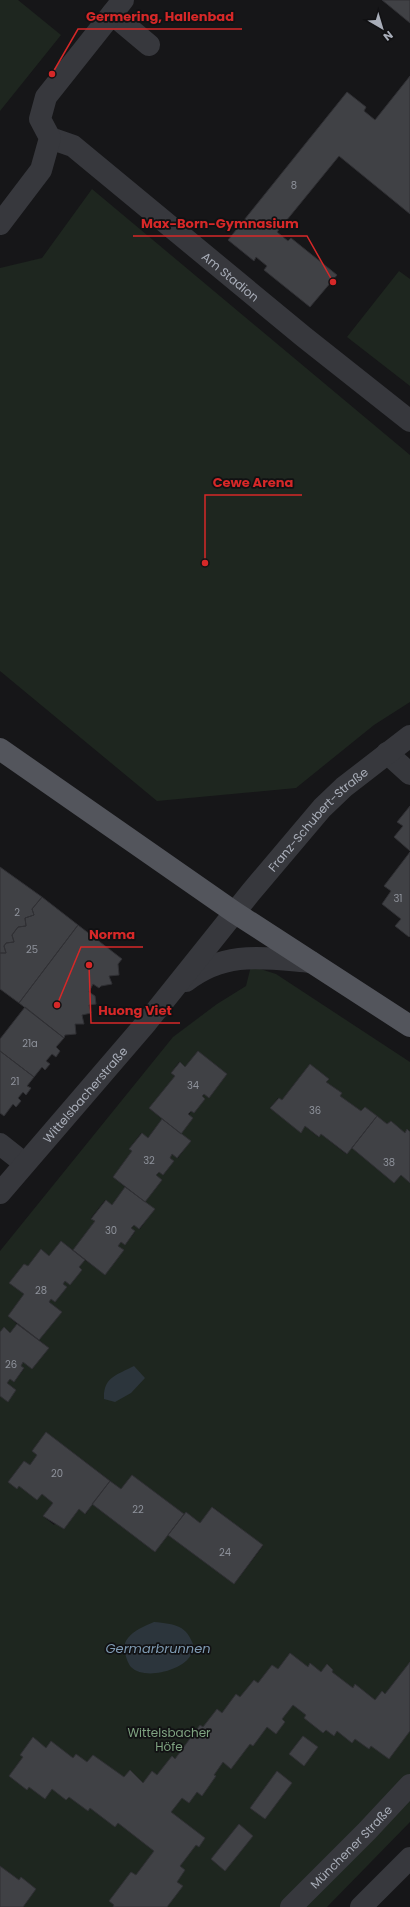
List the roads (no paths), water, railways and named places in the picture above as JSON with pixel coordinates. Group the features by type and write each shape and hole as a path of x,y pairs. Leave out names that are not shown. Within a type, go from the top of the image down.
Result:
{"main road":[{"path":"0,749 234,912 410,1026"}],"street":[{"path":"2,222 41,170 50,138 40,119 46,97 115,6 149,45"},
{"name":"Am Stadion","path":"50,138 73,146 304,337 410,421"},
{"name":"Franz-Schubert-Straße","path":"234,912 322,808 344,787 410,736"},
{"path":"387,753 410,774"},
{"name":"Wittelsbacherstraße","path":"0,1193 24,1163 147,1022 234,912"},
{"name":"Wittelsbacherstraße","path":"168,995 200,971 221,961 238,958 255,958 310,962"},
{"path":"0,1144 24,1163"},
{"name":"Münchener Straße","path":"291,1907 367,1831 410,1785"},
{"path":"362,1907 410,1858"}],"water":[{"path":"134,1366 145,1378 131,1393 115,1402 104,1399 104,1392 109,1381"},
{"name":"Germarbrunnen","path":"154,1622 174,1625 184,1630 188,1634 194,1647 188,1659 177,1667 161,1672 144,1673 137,1671 130,1666 124,1649 126,1641 130,1635 140,1628"}],"place":[{"name":"Germering, Hallenbad","path":"52,74"},
{"name":"Max-Born-Gymnasium","path":"333,282"},
{"name":"Cewe Arena","path":"205,563"},
{"name":"Huong Viet","path":"89,965"},
{"name":"Norma","path":"57,1005"}],"park label":[{"name":"Wittelsbacher Höfe","path":"169,1739"}]}
